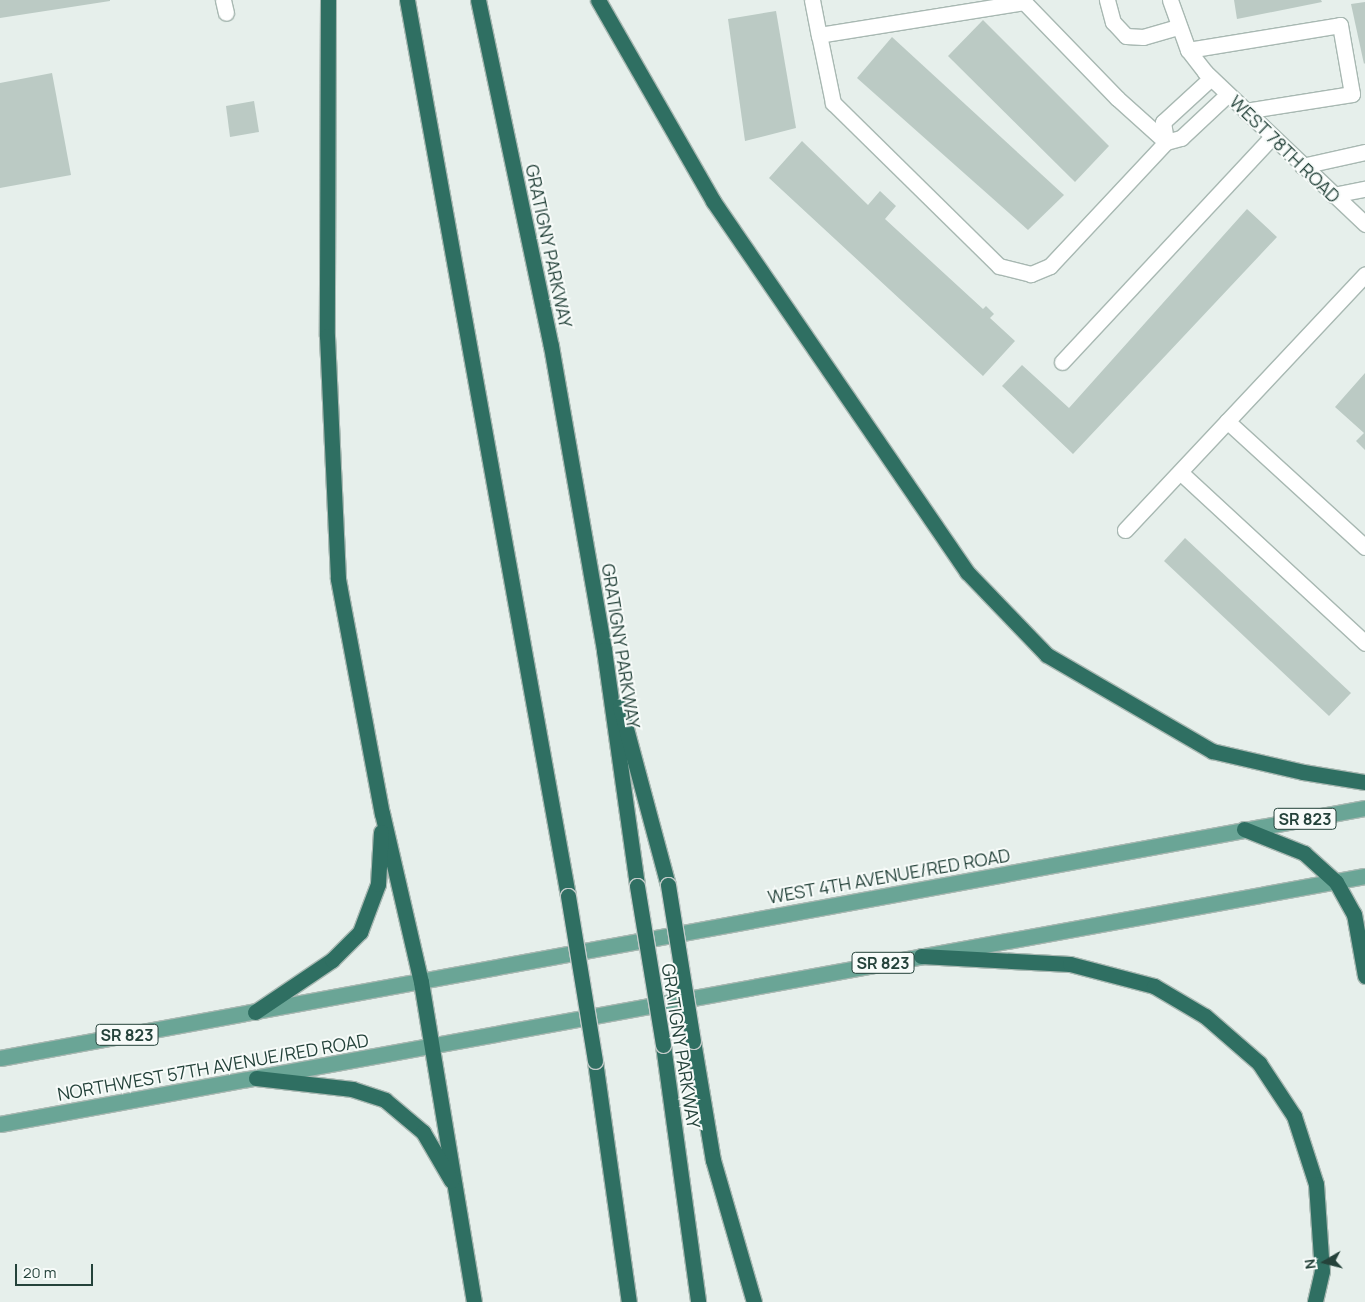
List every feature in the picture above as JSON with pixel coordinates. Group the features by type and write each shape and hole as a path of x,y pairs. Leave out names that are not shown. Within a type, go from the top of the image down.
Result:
{"highway":[{"path":"328,0 327,336 338,579 382,813 421,982 474,1302"},
{"path":"407,0 568,896 595,1062 628,1302"},
{"name":"GRATIGNY PARKWAY","path":"478,0 551,346 604,650 637,886 663,1045 698,1302"},
{"path":"598,0 713,201 967,572 1047,656 1212,751 1303,772 1365,782"},
{"path":"604,650 668,885 713,1160 754,1302"},
{"path":"255,1012 332,960 360,932 378,884 382,813"},
{"path":"1244,829 1304,853 1336,882 1354,914 1365,976"},
{"path":"921,956 1070,964 1154,986 1205,1016 1259,1063 1294,1116 1316,1184 1322,1271 1315,1302"},
{"path":"256,1078 352,1089 385,1100 423,1132 456,1187"}],"main road":[{"name":"WEST 4TH AVENUE/RED ROAD","path":"421,982 1365,808"},
{"name":"SR 823","path":"432,1048 921,956 1365,876"},
{"name":"SR 823","path":"0,1058 421,982"},
{"name":"NORTHWEST 57TH AVENUE/RED ROAD","path":"0,1124 432,1048"}],"street":[{"path":"812,0 833,103 999,266 1014,273 1031,274 1050,266 1166,142 1181,138 1228,94"},
{"path":"1107,0 1113,22 1126,36 1143,36 1178,27"},
{"name":"WEST 78TH ROAD","path":"1170,0 1178,27 1188,50 1208,75 1272,138 1365,224"},
{"path":"819,35 965,5 1028,1 1117,98 1166,142"},
{"path":"1188,50 1340,24 1352,94 1244,111"},
{"path":"1166,142 1163,122 1208,75"},
{"path":"1062,362 1272,138"},
{"path":"1302,166 1365,152"},
{"path":"1333,195 1365,188"},
{"path":"1125,530 1365,274"},
{"path":"1227,421 1365,547"},
{"path":"1180,472 1365,643"}],"building":[{"path":"0,0 110,0 110,1 0,18"},
{"path":"1234,0 1321,0 1322,2 1237,19"},
{"path":"1365,2 1365,63 1364,64 1351,4"},
{"path":"776,11 796,128 745,141 728,19"},
{"path":"983,20 1109,146 1075,182 948,56"},
{"path":"892,37 1064,195 1028,230 857,78"},
{"path":"52,73 71,175 0,188 0,83"},
{"path":"254,101 259,132 230,137 226,106"},
{"path":"802,141 868,205 880,191 896,206 885,219 983,309 986,306 994,314 990,318 1015,341 983,376 769,178"},
{"path":"1247,209 1277,237 1073,454 1002,386 1022,365 1069,408"},
{"path":"1365,373 1365,450 1356,441 1364,433 1335,407"},
{"path":"1185,538 1351,693 1329,716 1164,561"}]}
